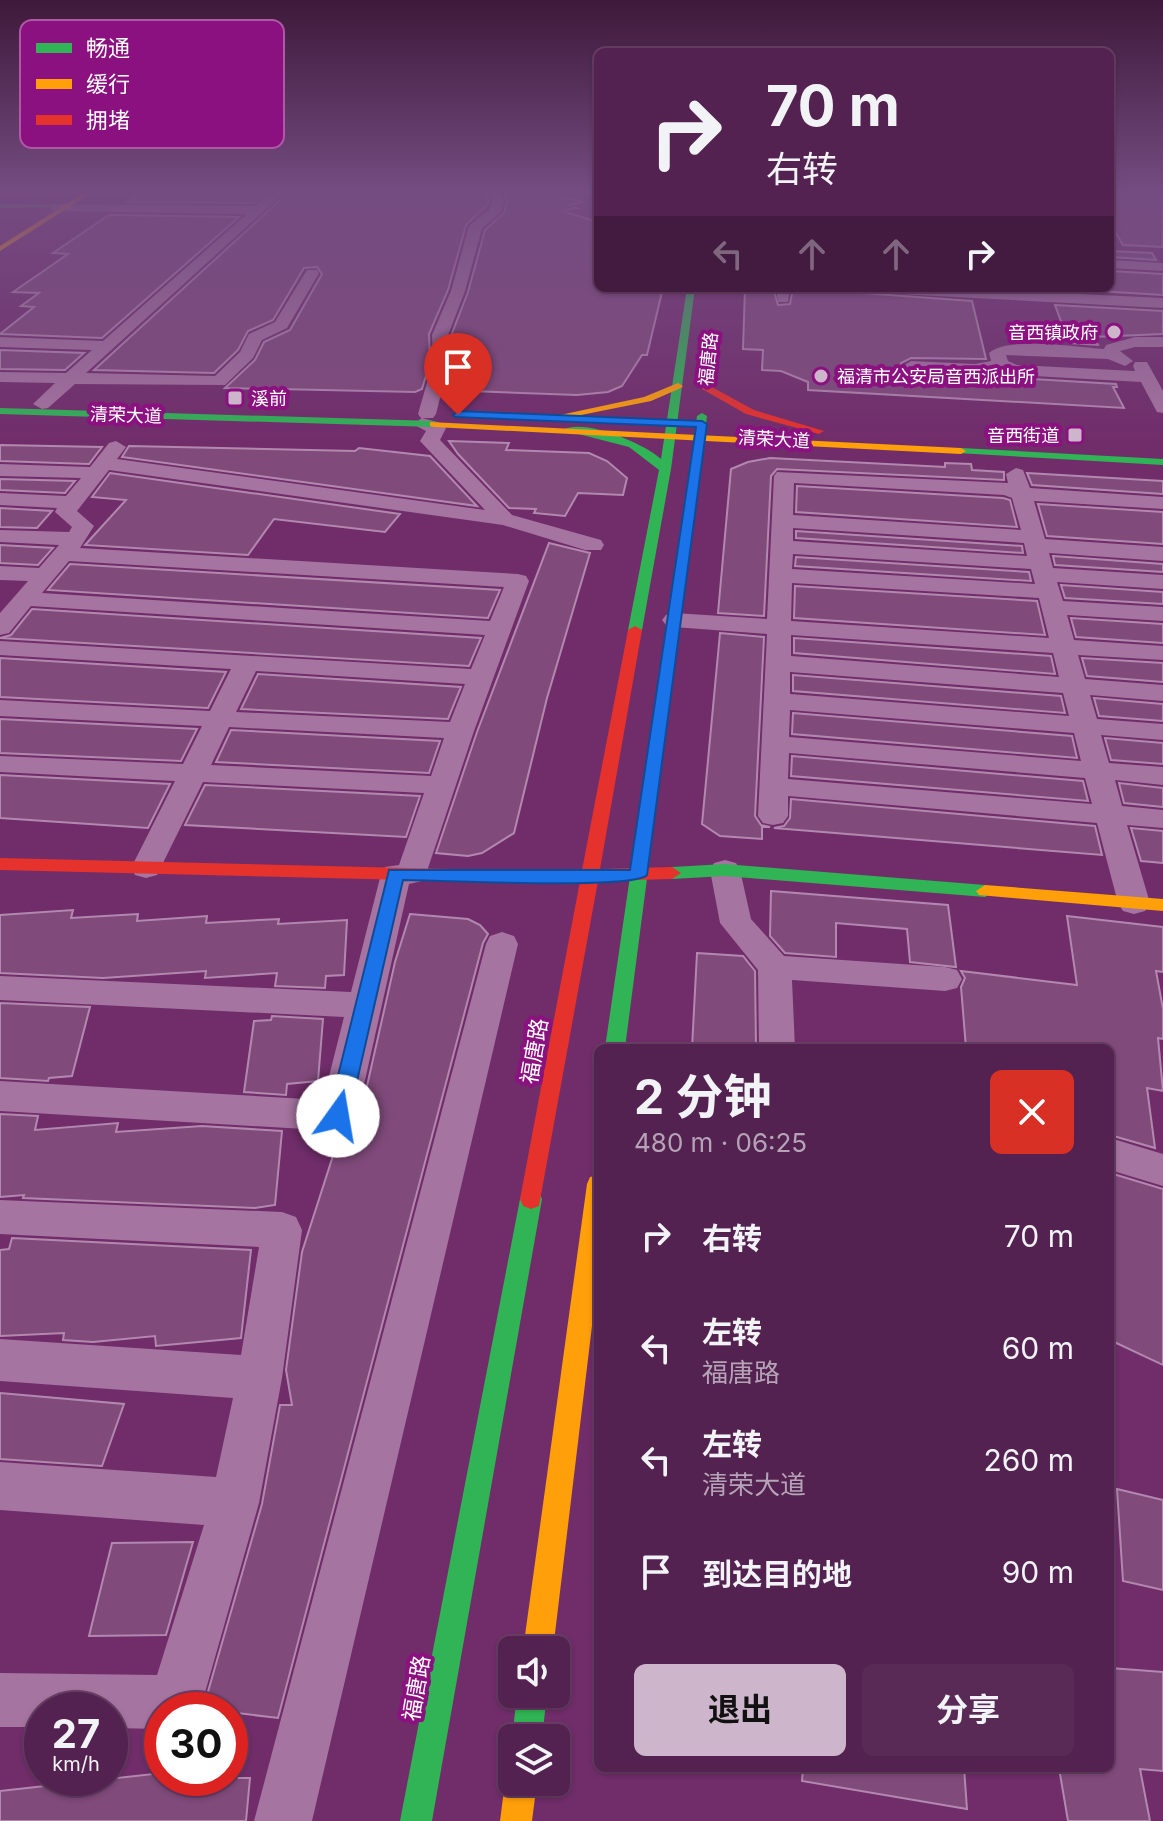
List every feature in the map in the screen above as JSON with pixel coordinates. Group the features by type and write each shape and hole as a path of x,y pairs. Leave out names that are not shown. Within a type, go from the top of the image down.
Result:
{"street":[{"path":"42,404 187,274"},
{"path":"0,377 219,381 247,354 255,337 281,325 311,274"},
{"path":"463,274 440,335 441,362 425,419 437,428 430,441 505,519"},
{"name":"福唐路","path":"416,1821 665,469 690,292"},
{"path":"1007,292 1163,303"},
{"path":"0,342 107,346"},
{"path":"1112,354 1112,348 1118,344 1163,342"},
{"path":"1001,364 997,353 1008,349 1112,354 1150,370 1163,408"},
{"path":"911,366 975,369 1001,364 1014,370 1150,370"},
{"name":"福唐路","path":"616,1044 696,472 706,379 750,412 818,436"},
{"path":"550,423 642,401 678,386"},
{"name":"清荣大道","path":"0,403 672,428 1163,451"},
{"name":"清荣大道","path":"0,411 425,419"},
{"path":"550,423 617,437 654,454 665,469"},
{"path":"696,472 714,454 732,447 818,436"},
{"name":"清荣大道","path":"818,436 1163,462"},
{"path":"9,614 71,546 83,526 65,512 106,461"},
{"path":"0,470 106,461 505,519 593,545"},
{"path":"773,816 783,495 1034,541 1163,582"},
{"path":"0,499 72,503"},
{"path":"782,547 1034,541 1163,503"},
{"path":"783,521 1163,554"},
{"path":"780,575 1163,524"},
{"path":"0,536 71,546 518,581 442,785 403,874 365,1005 338,1116 0,1096"},
{"path":"1034,541 1163,614"},
{"path":"1034,541 1134,903"},
{"path":"0,573 44,575"},
{"path":"9,614 499,629"},
{"path":"674,620 1163,653"},
{"path":"0,648 482,677"},
{"path":"146,868 247,663"},
{"path":"778,663 1163,693"},
{"path":"776,701 1163,732"},
{"path":"0,708 460,731"},
{"path":"776,744 1163,776"},
{"path":"0,764 442,785"},
{"path":"774,786 1163,819"},
{"path":"0,864 590,877 725,870 1163,905"},
{"path":"725,870 736,923 775,967 777,1044"},
{"path":"283,1821 502,944"},
{"path":"775,967 945,979"},
{"path":"0,988 365,1005"},
{"path":"1114,1155 1163,1170"},
{"path":"540,1636 594,1215"},
{"path":"0,1217 282,1230 260,1378 235,1503 176,1702 0,1700"},
{"path":"0,1360 260,1378"},
{"path":"0,1486 235,1503"},
{"path":"516,1821 519,1796"}],"building":[{"path":"39,274 174,274 102,338 0,334 34,307 21,306 39,293 13,292"},
{"path":"199,274 300,274 273,320 248,331 238,350 214,373 94,370"},
{"path":"322,274 452,274 429,334 430,362 422,389 415,392 225,388 255,360 264,342 290,330"},
{"path":"473,274 594,274 594,292 662,292 647,355 642,355 622,386 608,392 577,395 445,390 452,363 451,336"},
{"path":"1114,274 1163,274 1163,295 1114,292"},
{"path":"745,292 774,292 778,305 790,304 792,292 848,292 972,301 986,359 911,358 901,363 901,369 911,374 975,377 999,372 1014,378 1116,384 1117,387 1113,387 1124,408 808,390 808,382 781,371 762,370 763,350 743,349"},
{"path":"1055,305 1163,311 1163,334 1094,337 1098,345 1069,343"},
{"path":"0,350 84,353 65,370 0,369"},
{"path":"449,441 509,443 506,450 589,453 607,461 627,478 623,495 578,493 565,516 534,513 536,509 509,508"},
{"path":"0,445 102,447 89,464 0,461"},
{"path":"129,446 355,451 359,448 430,456 477,506 122,457"},
{"path":"770,458 945,467 945,463 971,464 972,470 1004,472 1004,480 777,469 771,476 764,616 718,613 731,469"},
{"path":"110,473 400,514 385,532 274,519 248,555 85,545 126,500 92,497"},
{"path":"1027,473 1163,481 1163,494 1032,485"},
{"path":"0,479 75,481 65,493 0,490"},
{"path":"797,486 1003,498 1010,500 1017,527 796,512"},
{"path":"1038,504 1163,512 1163,544 1047,536"},
{"path":"0,508 52,511 37,528 0,527"},
{"path":"796,531 1022,546 1023,553 796,538"},
{"path":"549,543 590,553 547,698 514,833 482,853 468,856 436,853 477,732"},
{"path":"0,545 53,548 38,565 0,563"},
{"path":"1053,556 1163,564 1163,572 1055,565"},
{"path":"796,557 1029,572 1031,581 795,566"},
{"path":"70,564 500,590 488,618 48,590"},
{"path":"1061,585 1163,592 1163,604 1065,598"},
{"path":"795,586 1037,601 1045,635 794,618"},
{"path":"32,609 481,638 469,666 0,638 11,635"},
{"path":"1071,618 1163,624 1163,643 1076,637"},
{"path":"720,633 764,637 755,816 761,825 770,827 762,827 762,839 720,836 702,824"},
{"path":"794,638 1051,656 1055,674 794,653"},
{"path":"0,658 226,672 208,708 0,697"},
{"path":"1082,658 1163,663 1163,682 1087,676"},
{"path":"258,674 461,687 448,719 241,709"},
{"path":"793,675 1061,696 1065,713 793,691"},
{"path":"1094,698 1163,704 1163,721 1099,716"},
{"path":"793,713 1072,736 1077,758 792,734"},
{"path":"0,719 197,729 181,761 0,753"},
{"path":"231,730 440,741 429,773 216,762"},
{"path":"1105,738 1163,743 1163,764 1111,760"},
{"path":"792,756 1083,781 1088,801 791,776"},
{"path":"0,775 170,784 148,828 0,818"},
{"path":"1119,783 1163,788 1163,807 1124,803"},
{"path":"205,785 420,796 406,837 185,825"},
{"path":"791,799 1095,826 1102,855 774,828 784,826 790,818"},
{"path":"1131,828 1163,831 1163,863 1141,861"},
{"path":"771,891 948,905 956,967 910,962 907,929 836,923 836,957 785,953 770,936"},
{"path":"73,910 71,918 138,914 137,921 207,916 206,923 279,919 278,924 347,920 344,975 326,976 325,988 275,986 277,973 205,978 206,971 103,978 0,973 0,915"},
{"path":"410,914 468,919 488,934 483,943 278,1718 248,1714 248,1692 208,1692 262,1504 280,1405 292,1405 286,1370 302,1252 340,1134 354,1128 360,1117 395,962"},
{"path":"1067,916 1163,927 1163,972 1156,971 1163,1009 1163,1039 1158,1038 1163,1091 1147,1088 1155,1148 1114,1136 1114,1044 966,1044 961,987 965,978 961,971 1077,985"},
{"path":"697,953 743,956 755,971 756,1044 692,1044"},
{"path":"0,1003 90,1007 72,1076 49,1078 48,1081 0,1078"},
{"path":"272,1016 323,1019 318,1081 287,1084 286,1095 244,1092 254,1021 271,1020"},
{"path":"0,1114 38,1116 35,1130 118,1123 116,1132 202,1126 282,1131 275,1205 255,1208 23,1198 24,1195 0,1197"},
{"path":"1114,1174 1163,1189 1163,1365 1114,1342"},
{"path":"12,1238 251,1250 241,1338 156,1346 155,1336 93,1342 63,1340 64,1333 0,1336 0,1250 9,1249"},
{"path":"0,1393 124,1404 102,1466 0,1459"},
{"path":"1117,1489 1163,1500 1163,1590 1123,1581"},
{"path":"193,1542 166,1635 89,1636 112,1543"},
{"path":"1114,1668 1163,1672 1163,1771 1140,1769 1150,1821 1068,1821 1060,1772 1114,1772"},
{"path":"803,1772 964,1772 967,1809 802,1781"},
{"path":"144,1775 144,1796 248,1796 250,1778 246,1821 0,1821 0,1791 24,1788 24,1796 128,1796 128,1777"}],"traffic: fast":[{"path":"635,630 665,469 690,292"},
{"path":"0,411 434,424"},
{"path":"616,1044 702,416"},
{"path":"568,430 621,440 644,451 665,469"},
{"path":"961,451 1163,462"},
{"path":"672,873 725,870 985,891"},
{"path":"416,1821 531,1199"},
{"path":"529,1724 530,1708"}],"traffic: slow":[{"path":"551,418 647,399 678,386"},
{"path":"434,424 961,451"},
{"path":"985,891 1163,905"},
{"path":"540,1636 594,1215"},
{"path":"516,1821 519,1796"}],"traffic: jam":[{"path":"705,387 750,412 819,431"},
{"path":"531,1199 635,630"},
{"path":"0,864 530,877 672,873"}],"place":[{"name":"音西镇政府","path":"1114,332"},
{"name":"福清市公安局音西派出所","path":"821,376"},
{"name":"溪前","path":"235,398"},
{"name":"音西街道","path":"1075,435"}],"route":[{"path":"338,1116 396,874 530,877 638,875 702,424 458,415"}]}
